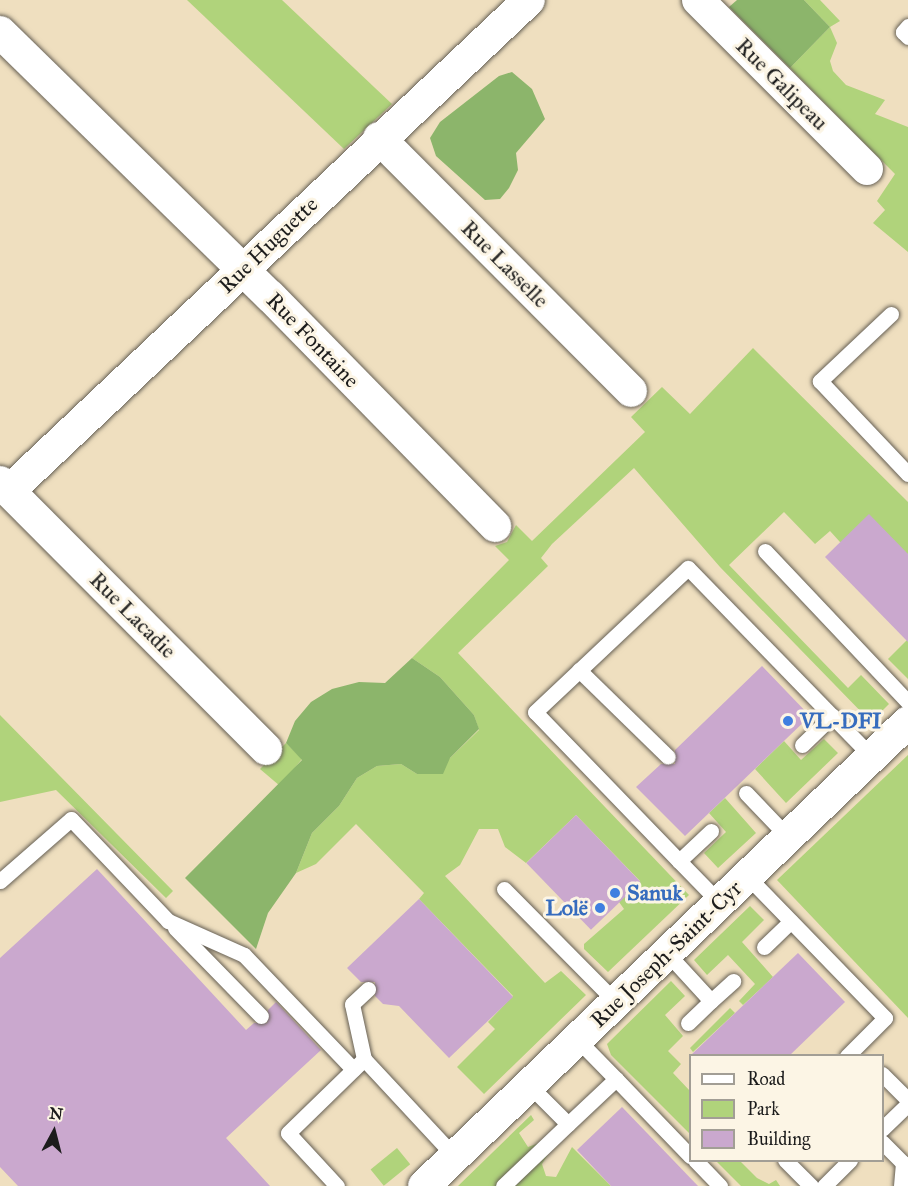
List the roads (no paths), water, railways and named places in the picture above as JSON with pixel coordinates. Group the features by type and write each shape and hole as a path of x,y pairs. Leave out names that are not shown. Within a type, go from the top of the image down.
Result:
{"street":[{"name":"Rue Huguette","path":"4,487 243,270 379,138 529,0"},
{"name":"Rue Galipeau","path":"698,0 867,169"},
{"name":"Rue Fontaine","path":"0,32 243,270 495,526"},
{"name":"Rue Lasselle","path":"379,138 632,391"},
{"name":"Rue Lacadie","path":"4,487 266,748"},
{"name":"Rue Joseph-Saint-Cyr","path":"424,1186 908,722"}],"lane":[{"path":"908,26 903,32 908,37"},
{"path":"891,314 820,381 908,474"},
{"path":"765,551 908,702"},
{"path":"720,903 535,712 688,568 872,757"},
{"path":"579,670 668,757"},
{"path":"802,745 832,716"},
{"path":"746,793 788,837"},
{"path":"0,881 71,819 261,1017"},
{"path":"679,861 711,831"},
{"path":"747,876 885,1018 856,1053"},
{"path":"504,890 616,1002"},
{"path":"168,921 244,956 454,1156"},
{"path":"764,947 791,921"},
{"path":"667,953 711,1001"},
{"path":"688,1023 733,981"},
{"path":"359,1064 352,1004 368,989"},
{"path":"577,1039 689,1155"},
{"path":"337,1186 288,1133 359,1064"},
{"path":"884,1076 908,1100"},
{"path":"503,1186 616,1079"},
{"path":"530,1085 568,1124"},
{"path":"884,1127 908,1104"},
{"path":"884,1144 903,1163 901,1186"},
{"path":"696,1162 720,1186"},
{"path":"786,1162 811,1186"},
{"path":"824,1186 849,1162"}],"place":[{"name":"VL-DFI","path":"788,721"},
{"name":"Sanuk","path":"615,893"},
{"name":"Lolë","path":"600,908"}]}
